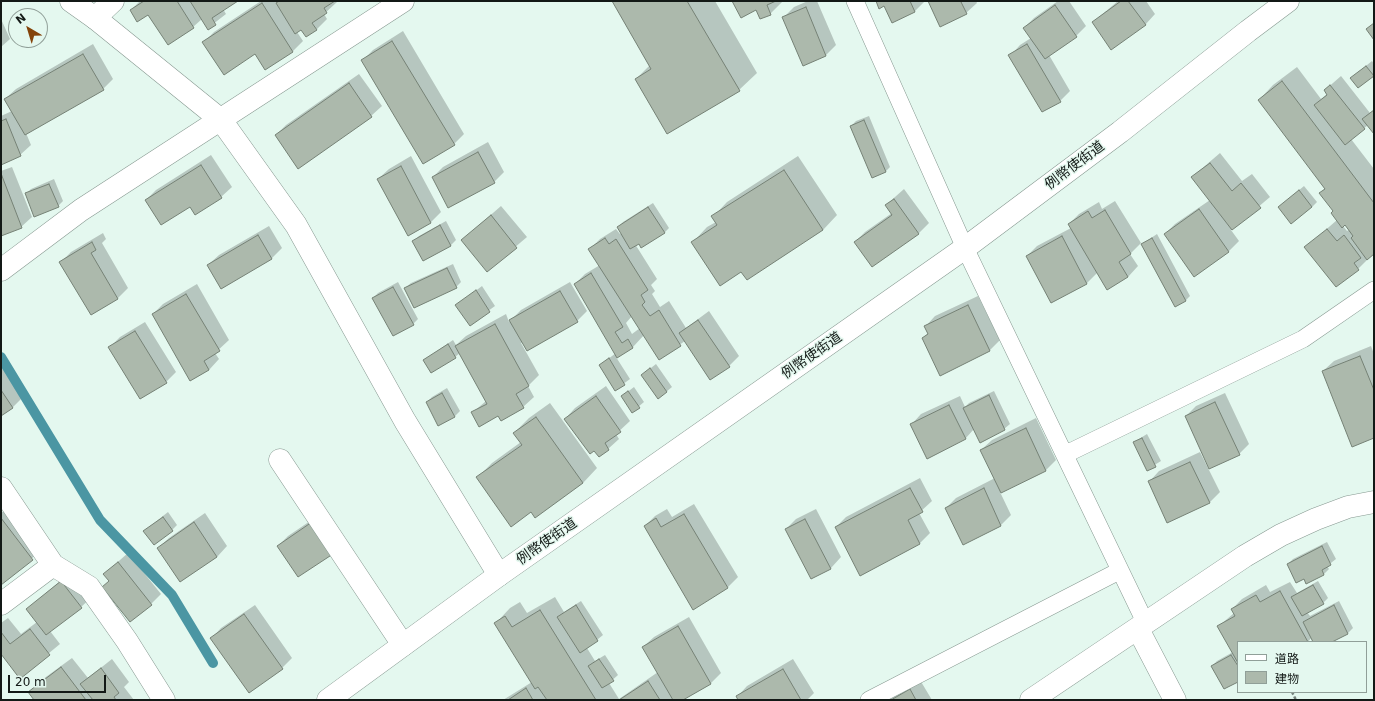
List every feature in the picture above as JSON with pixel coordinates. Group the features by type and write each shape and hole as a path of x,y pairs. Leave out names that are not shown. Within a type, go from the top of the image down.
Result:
{"street":[{"path":"71,1 95,18 221,120 296,225 405,421 499,575"},
{"path":"95,18 113,1"},
{"path":"1,270 81,210 403,1"},
{"name":"例幣使街道","path":"328,700 499,575 965,248 1120,132 1288,1"},
{"path":"280,460 403,645"},
{"path":"1,488 53,565 89,587 127,641 164,700"},
{"path":"1031,700 1245,556 1281,535 1316,519 1348,507 1374,502"},
{"path":"1,604 53,565"},
{"path":"1142,626 1175,700"}],"lane":[{"path":"855,1 965,248 1066,454 1142,626"},
{"path":"1066,454 1304,339 1374,290"},
{"path":"869,700 1119,571"}],"building":[{"path":"144,1 177,1 194,28 168,45 148,15 137,22 130,10"},
{"path":"190,1 238,1 212,18 216,25 208,30"},
{"path":"279,1 335,1 324,8 327,13 312,23 317,30 306,37 301,30 295,34 276,3"},
{"path":"612,1 687,1 740,91 667,134 635,79 651,69"},
{"path":"732,1 776,1 767,5 771,15 760,19 756,10 741,18"},
{"path":"876,1 910,1 915,12 892,23 884,6 879,9"},
{"path":"928,1 964,1 961,2 967,14 940,27"},
{"path":"1121,1 1128,1 1146,25 1111,50 1092,22"},
{"path":"262,3 293,52 265,70 255,54 224,75 202,42"},
{"path":"1055,5 1077,37 1045,59 1023,28"},
{"path":"806,7 826,56 803,66 782,17"},
{"path":"1374,23 1374,40 1366,29"},
{"path":"392,41 455,145 423,164 361,60"},
{"path":"1027,44 1061,102 1042,112 1008,55"},
{"path":"83,54 104,90 25,135 4,99"},
{"path":"1366,66 1374,76 1358,88 1350,78"},
{"path":"1282,81 1374,203 1374,254 1367,260 1351,238 1353,236 1345,225 1342,228 1331,213 1333,211 1319,193 1325,189 1258,100"},
{"path":"349,83 372,117 298,169 275,135"},
{"path":"1330,85 1365,129 1345,145 1314,105 1327,95 1324,90"},
{"path":"1374,110 1374,134 1362,119"},
{"path":"6,119 21,156 1,165 1,121"},
{"path":"864,120 886,172 872,178 850,126"},
{"path":"478,152 495,183 448,208 432,177"},
{"path":"1210,163 1232,191 1241,183 1261,208 1232,230 1191,177"},
{"path":"201,165 222,198 195,215 190,207 161,225 145,200"},
{"path":"401,166 431,223 408,236 377,179"},
{"path":"784,170 823,230 747,280 741,272 720,286 691,242 717,225 711,216"},
{"path":"2,176 22,228 1,236 1,177"},
{"path":"49,184 59,207 34,217 25,193"},
{"path":"1299,190 1312,207 1291,224 1278,207"},
{"path":"894,199 919,234 872,267 854,242 892,215 885,205"},
{"path":"648,207 665,233 641,248 639,244 630,249 617,227"},
{"path":"1199,209 1229,252 1194,277 1164,234"},
{"path":"1105,210 1131,254 1119,262 1128,277 1107,290 1068,224 1088,211 1092,218"},
{"path":"491,215 517,248 487,272 461,240"},
{"path":"440,225 451,246 423,261 412,241"},
{"path":"1327,229 1337,241 1344,235 1361,258 1354,263 1359,270 1336,287 1304,247"},
{"path":"258,235 272,259 221,289 207,265"},
{"path":"1062,236 1087,284 1051,303 1026,256"},
{"path":"605,238 609,244 616,239 648,290 641,295 645,302 642,305 650,316 659,310 681,346 659,360 588,249"},
{"path":"1152,238 1186,301 1175,307 1141,244"},
{"path":"92,242 96,250 91,253 118,299 91,315 59,262"},
{"path":"447,268 457,288 414,308 404,288"},
{"path":"591,273 623,327 615,332 622,343 628,339 633,348 617,358 574,284"},
{"path":"393,287 414,325 393,336 372,298"},
{"path":"476,290 490,312 470,326 455,305"},
{"path":"560,291 578,322 527,351 509,320"},
{"path":"186,294 220,351 204,361 209,370 190,381 152,314"},
{"path":"968,305 990,351 940,376 922,338 928,334 924,326"},
{"path":"698,320 730,367 710,380 679,333"},
{"path":"495,324 529,386 516,394 524,408 501,421 498,416 479,427 471,412 487,404 455,346"},
{"path":"135,331 167,383 140,399 108,347"},
{"path":"448,344 456,358 431,373 423,360"},
{"path":"1360,356 1374,390 1374,438 1352,447 1322,371"},
{"path":"609,358 625,385 615,391 599,365"},
{"path":"650,368 667,392 658,399 641,375"},
{"path":"1,390 13,408 1,416"},
{"path":"628,391 640,408 632,413 621,396"},
{"path":"442,393 455,417 438,426 426,402"},
{"path":"989,395 1005,430 980,443 963,408"},
{"path":"596,396 621,432 605,443 609,450 599,457 594,451 590,454 564,419"},
{"path":"1215,402 1240,455 1209,469 1185,416"},
{"path":"949,405 966,439 927,459 910,424"},
{"path":"536,417 583,483 535,518 531,512 511,527 476,477 522,445 513,433"},
{"path":"1026,428 1046,471 1001,493 980,450"},
{"path":"1142,438 1156,467 1147,471 1133,442"},
{"path":"1190,462 1210,503 1167,523 1148,481"},
{"path":"910,488 923,512 908,520 920,544 860,576 835,527"},
{"path":"984,488 1001,526 963,545 945,508"},
{"path":"684,514 728,588 693,610 644,526 656,518 661,527"},
{"path":"163,517 173,531 154,545 143,531"},
{"path":"1,518 33,560 1,585"},
{"path":"805,519 831,569 811,579 785,529"},
{"path":"194,522 217,557 180,582 157,548"},
{"path":"312,522 333,554 298,577 277,546"},
{"path":"1322,546 1331,565 1322,570 1324,575 1306,584 1304,579 1296,583 1287,564"},
{"path":"118,562 152,605 130,622 102,587 109,581 103,574"},
{"path":"61,581 82,608 46,635 26,609"},
{"path":"1313,585 1324,604 1302,616 1291,597"},
{"path":"1280,591 1307,641 1237,641 1237,661 1217,626 1235,616 1231,609 1256,595 1260,602"},
{"path":"576,605 598,641 580,653 557,617"},
{"path":"1334,605 1348,634 1334,641 1312,641 1303,622"},
{"path":"540,610 596,700 547,700 538,687 535,689 494,623 505,616 512,627"},
{"path":"244,614 283,669 249,693 210,638"},
{"path":"678,626 711,684 683,700 673,700 642,647"},
{"path":"30,629 50,655 20,679 1,654 1,632 10,644"},
{"path":"1231,655 1237,664 1237,682 1224,689 1211,666"},
{"path":"599,659 614,681 602,688 588,666"},
{"path":"61,667 86,700 34,700 28,692"},
{"path":"101,668 119,693 114,697 116,700 93,700 80,684"},
{"path":"783,669 801,700 738,700 736,696"},
{"path":"648,681 660,700 619,700"},
{"path":"526,688 533,700 508,700"},
{"path":"910,689 916,700 891,700"}],"waterway":[{"path":"1,357 100,520 172,595 213,663"}]}
